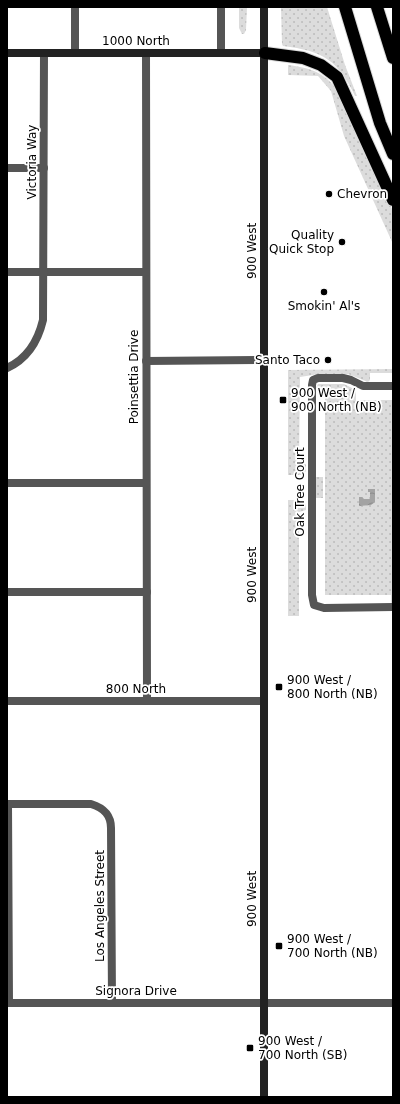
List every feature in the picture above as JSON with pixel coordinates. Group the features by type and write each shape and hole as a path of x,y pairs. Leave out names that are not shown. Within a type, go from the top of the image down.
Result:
{"highway":[{"path":"345,7 380,123 393,154"},
{"path":"377,7 393,58"},
{"path":"264,53 303,58 321,64 337,77 393,200"}],"main road":[{"name":"900 West","path":"264,7 264,1097"},
{"name":"1000 North","path":"7,53 264,53"}],"street":[{"path":"75,7 75,53"},
{"path":"221,7 222,53"},
{"name":"Victoria Way","path":"7,368 26,355 32,347 39,334 43,316 44,53"},
{"name":"Poinsettia Drive","path":"146,53 147,701"},
{"path":"7,168 44,168"},
{"path":"7,272 146,272"},
{"path":"146,361 264,360"},
{"name":"Oak Tree Court","path":"393,386 363,386 343,378 318,378 313,380 312,385 312,595 314,605 324,608 393,607"},
{"path":"7,483 146,483"},
{"path":"7,592 146,592"},
{"name":"800 North","path":"7,701 264,701"},
{"path":"8,804 8,1003"},
{"name":"Los Angeles Street","path":"8,804 86,804 96,806 105,811 110,818 112,1003"},
{"name":"Signora Drive","path":"8,1003 393,1003"}],"shaded area":[{"path":"239,7 247,7 246,30 244,34 242,34 239,28"},
{"path":"281,7 327,7 345,65 357,96 355,96 342,74 328,59 309,51 283,46"},
{"path":"288,65 304,68 322,75 328,79 338,91 393,211 393,244 344,136 331,91 318,76 288,75"},
{"path":"393,369 393,373 370,373 370,380 368,382 348,374 319,374 300,377 299,463 306,464 306,471 302,475 288,475 288,370"},
{"path":"318,384 344,384 356,390 356,400 393,400 393,603 391,604 391,595 325,595 325,388 316,388"},
{"path":"316,477 323,477 323,498 316,498"},
{"path":"288,500 303,500 306,505 306,510 299,512 299,616 288,616"}],"water":[{"path":"368,489 375,489 375,502 371,505 359,506 359,497 370,499 370,492 368,492"}],"place":[{"name":"Chevron","path":"329,194"},
{"name":"Quality Quick Stop","path":"342,242"},
{"name":"Smokin' Al's","path":"324,292"},
{"name":"Santo Taco","path":"328,360"},
{"name":"900 West / 900 North (NB)","path":"283,400"},
{"name":"900 West / 800 North (NB)","path":"279,687"},
{"name":"900 West / 700 North (NB)","path":"279,946"},
{"name":"900 West / 700 North (SB)","path":"250,1048"}]}
